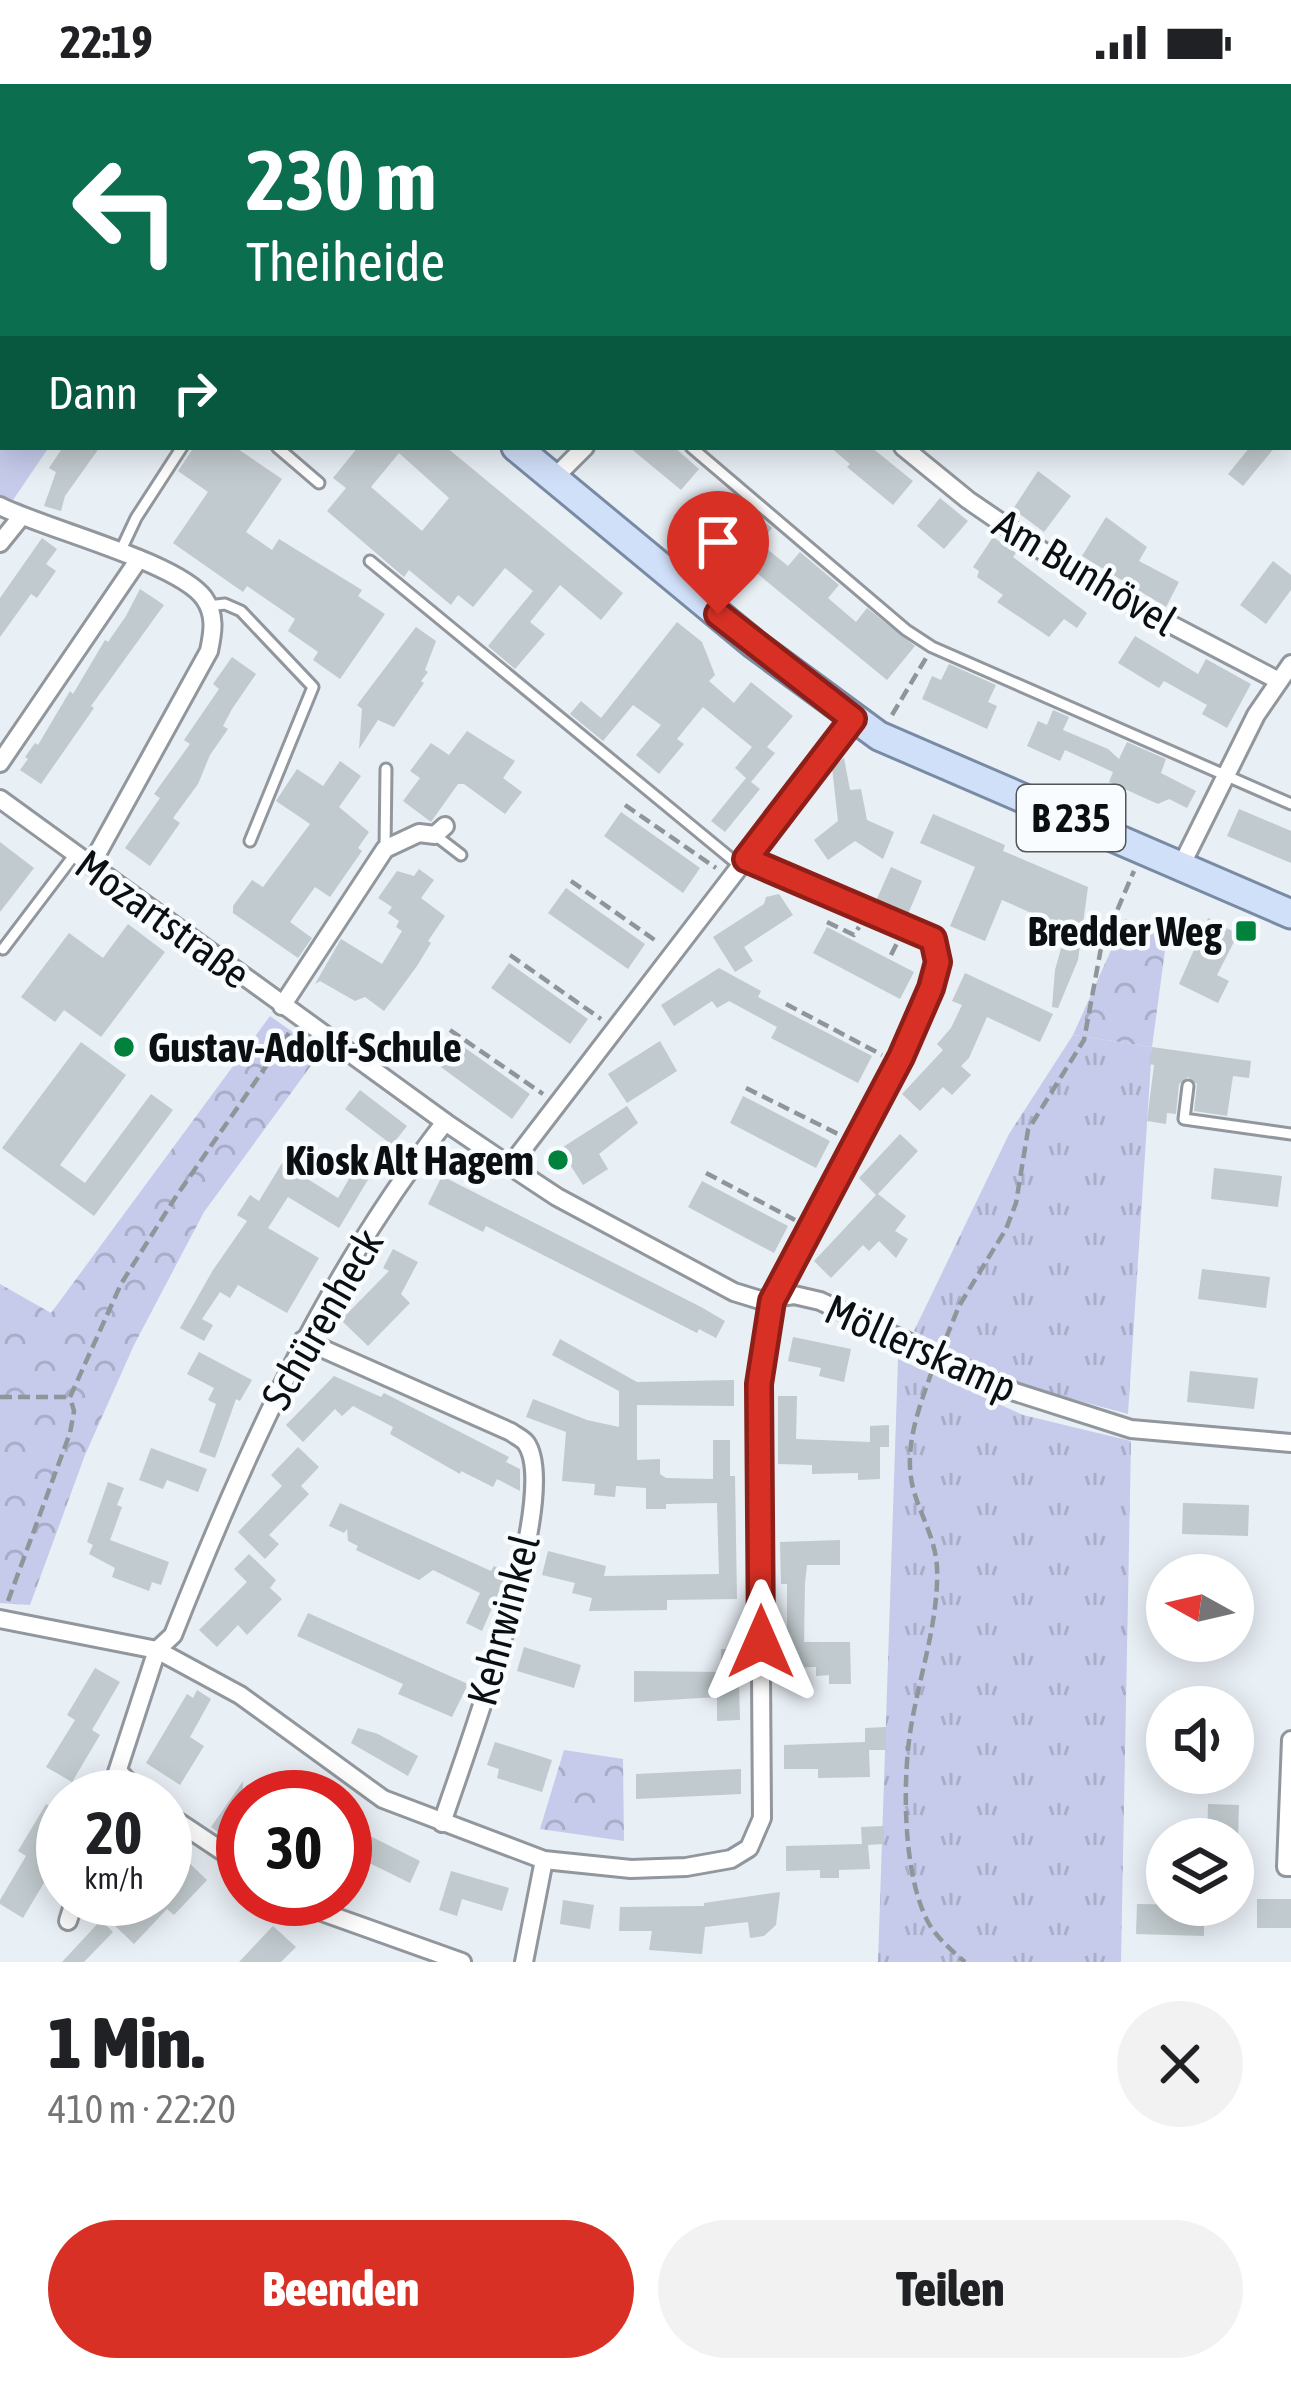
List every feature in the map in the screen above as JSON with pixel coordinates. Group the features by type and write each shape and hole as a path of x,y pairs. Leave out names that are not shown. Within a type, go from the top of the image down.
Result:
{"main road":[{"name":"B 235","path":"520,450 754,644 879,736 1291,914"}],"street":[{"path":"554,478 582,450"},
{"name":"Am Bunhövel","path":"906,450 968,500 1082,578 1279,681"},
{"path":"0,506 187,583 208,606 214,624 209,651 83,860"},
{"path":"0,543 21,517"},
{"path":"0,764 139,560"},
{"path":"1181,866 1225,776 1291,664"},
{"path":"445,1122 510,1166 853,719"},
{"name":"Mozartstraße","path":"0,799 445,1122"},
{"path":"282,1006 385,849 419,833 440,831"},
{"path":"0,1621 157,1650 240,1695 383,1799 544,1859 631,1869 686,1867 730,1859 749,1848 762,1817 759,1384 772,1301 898,1063 938,962 933,939 739,868"},
{"name":"Schürenheck","path":"118,1770 157,1650 172,1635 234,1480 303,1340 445,1122"},
{"name":"Möllerskamp","path":"510,1166 557,1197 734,1292 772,1301 794,1295 820,1301 1015,1392 1131,1429 1291,1443"},
{"name":"Kehrwinkel","path":"303,1340 511,1432 526,1443 533,1466 529,1539 505,1636 442,1822"},
{"path":"1289,1867 1291,1740"},
{"path":"524,1962 544,1859"},
{"path":"361,1926 462,1962"}],"lane":[{"path":"120,552 180,450"},
{"path":"280,450 319,483"},
{"path":"695,450 932,647 1291,804"},
{"path":"370,561 739,868"},
{"path":"208,606 225,604 242,611 313,687 250,841"},
{"path":"385,849 386,769"},
{"path":"440,831 461,855"},
{"path":"3,949 83,860"},
{"path":"1188,1086 1184,1119 1291,1134"}],"path":[{"path":"879,736 932,647"},
{"path":"625,805 739,868"},
{"path":"965,1962 945,1945 922,1908 907,1813 907,1755 934,1612 937,1568 931,1530 909,1466 913,1431 959,1306 1011,1216 1028,1130 1084,1040 1101,948 1144,850"},
{"path":"571,881 674,953"},
{"path":"510,956 615,1029"},
{"path":"786,1004 898,1063"},
{"path":"0,1621 70,1433 74,1411 70,1397 122,1284 299,1018"},
{"path":"450,1030 557,1104"},
{"path":"746,1088 856,1143"},
{"path":"706,1173 811,1228"},
{"path":"0,1397 70,1397"}],"green space":[{"path":"0,450 47,450 13,500 0,495"},
{"path":"1125,919 1168,928 1152,1047 1073,1035"},
{"path":"270,1016 321,1052 204,1212 134,1345 85,1455 30,1605 0,1603 0,1284 51,1313"},
{"path":"1073,1035 1152,1047 1128,1414 1028,1387 914,1331 1009,1134"},
{"path":"898,1359 1023,1415 1131,1441 1121,1962 878,1962"},
{"path":"564,1750 623,1759 624,1841 540,1829"}],"building":[{"path":"61,450 98,450 65,496 61,511 44,506 56,472 49,468"},
{"path":"192,450 239,450 282,479 246,532 272,550 279,539 362,590 358,596 385,614 340,679 313,660 318,652 288,631 295,619 247,586 243,592 173,543 208,492 178,471"},
{"path":"356,450 450,450 623,593 601,620 560,585 530,622 545,634 515,669 488,646 533,591 505,568 473,607 458,595 451,605 409,570 404,577 327,511 346,488 333,478","holes":["399,453 449,498 422,531 371,487"]},
{"path":"633,450 677,450 699,469 681,490"},
{"path":"834,450 875,450 913,481 893,505 847,467 850,464"},
{"path":"1248,450 1273,450 1243,486 1228,474"},
{"path":"1038,471 1071,496 1044,532 1013,509"},
{"path":"722,493 730,499 733,496 772,528 760,543 788,566 800,552 839,585 828,598 856,622 867,608 915,646 887,680 703,529 703,520 713,516 706,511"},
{"path":"940,498 968,521 944,549 917,526"},
{"path":"1106,517 1147,547 1139,561 1179,582 1166,607 1082,556"},
{"path":"993,537 1087,613 1077,628 1064,619 1049,637 997,602 1003,595 977,577 979,571 973,567"},
{"path":"42,538 57,549 46,564 56,571 37,598 31,594 0,637 0,598"},
{"path":"1273,561 1291,575 1291,590 1266,624 1240,605"},
{"path":"140,589 164,605 41,784 20,770 25,757 38,745 70,691 73,694"},
{"path":"677,622 702,642 715,675 709,681 734,703 751,682 793,716 767,747 775,753 751,782 760,789 725,832 711,821 746,778 735,768 752,747 703,707 677,739 684,744 659,774 636,755 661,725 633,705 603,741 570,714 581,701 601,718"},
{"path":"416,627 436,641 424,683 394,727 378,720 359,749 362,709 357,705"},
{"path":"1135,636 1198,674 1206,659 1251,684 1227,728 1202,714 1207,705 1164,681 1159,688 1118,663"},
{"path":"232,657 256,674 223,726 228,729 198,784 173,818 180,823 150,866 125,848 160,798 154,794 190,744 184,740 219,689 213,684"},
{"path":"949,664 996,685 988,702 997,706 987,729 922,699 932,676 941,680"},
{"path":"1053,710 1069,717 1063,730 1108,749 1119,759 1127,742 1166,759 1161,773 1196,791 1187,808 1169,799 1158,804 1109,782 1113,772 1065,750 1060,761 1027,746 1038,721 1047,725"},
{"path":"467,731 515,761 503,778 522,792 505,814 458,784 431,822 403,801 420,778 410,771 431,743 449,755"},
{"path":"844,758 850,790 861,789 867,820 894,832 883,859 855,841 828,860 814,840 838,821 832,767"},
{"path":"340,761 361,776 339,807 369,832 358,848 362,851 330,897 315,887 290,922 312,938 298,958 233,913 233,906 252,880 263,887 310,824 276,801 297,769 323,786"},
{"path":"1239,809 1291,831 1291,863 1227,836"},
{"path":"621,812 700,868 683,893 604,836"},
{"path":"933,814 1005,845 1003,851 1088,887 1078,960 1058,1008 1052,1007 1055,970 1065,934 1043,925 1045,919 1002,900 985,941 950,926 975,867 920,843"},
{"path":"0,842 34,868 0,912"},
{"path":"891,867 922,881 908,914 876,901"},
{"path":"419,869 434,880 421,898 445,916 384,1011 365,997 355,1001 320,981 315,984 341,939 382,964 402,931 396,927 399,921 388,913 392,907 378,898 397,871 414,876"},
{"path":"566,888 645,944 628,969 548,913"},
{"path":"779,894 793,915 744,947 753,961 735,972 713,937 764,904 766,897"},
{"path":"1208,918 1238,934 1217,975 1229,981 1218,1003 1179,984"},
{"path":"128,924 165,952 101,1037 64,1010 55,1022 21,997 69,933 103,958"},
{"path":"827,927 914,972 900,999 813,953"},
{"path":"509,963 588,1019 570,1044 491,988"},
{"path":"719,968 761,991 758,997 872,1056 858,1083 771,1038 777,1027 729,1001 717,1008 712,1001 674,1026 661,1005"},
{"path":"965,973 1053,1014 1040,1042 987,1017 961,1066 971,1075 952,1095 943,1087 920,1111 902,1094 943,1050 937,1044 962,1005 952,1001"},
{"path":"451,1038 530,1094 512,1119 434,1062"},
{"path":"660,1041 677,1071 627,1103 608,1074"},
{"path":"81,1042 126,1075 60,1165 85,1183 151,1094 173,1110 94,1216 2,1148"},
{"path":"1152,1047 1251,1061 1249,1078 1233,1076 1227,1116 1194,1111 1197,1084 1188,1077 1179,1084 1176,1114 1167,1113 1166,1124 1147,1121"},
{"path":"360,1090 407,1126 392,1145 345,1109"},
{"path":"743,1096 830,1141 816,1168 730,1123"},
{"path":"627,1106 638,1123 599,1154 608,1169 583,1185 560,1149"},
{"path":"900,1134 918,1151 878,1194 906,1216 895,1231 908,1239 896,1258 879,1241 869,1251 863,1245 831,1278 814,1261 876,1195 859,1178"},
{"path":"282,1163 338,1198 354,1170 369,1178 339,1228 288,1197 268,1228 319,1258 287,1313 238,1285 230,1298 220,1292 202,1319 213,1325 204,1341 180,1328 247,1221 237,1215 250,1195 259,1201"},
{"path":"1214,1168 1282,1176 1278,1207 1211,1199"},
{"path":"442,1176 725,1321 716,1338 699,1329 697,1333 486,1226 483,1232 428,1204"},
{"path":"702,1181 788,1226 774,1253 688,1207"},
{"path":"393,1249 418,1262 401,1294 410,1303 368,1346 341,1320 389,1271 383,1268"},
{"path":"1202,1269 1270,1277 1266,1308 1198,1299"},
{"path":"793,1337 851,1349 844,1382 819,1376 821,1368 788,1361"},
{"path":"560,1339 637,1382 734,1380 734,1406 637,1405 637,1460 660,1459 660,1474 666,1478 713,1479 713,1440 730,1440 737,1599 667,1600 667,1610 589,1611 592,1598 572,1593 575,1583 542,1575 548,1551 606,1566 604,1576 719,1574 717,1503 646,1509 646,1488 616,1486 615,1497 594,1495 595,1484 562,1481 566,1432 526,1417 533,1399 619,1427 619,1391 552,1355"},
{"path":"199,1352 252,1380 240,1401 236,1399 215,1458 199,1452 216,1404 208,1400 214,1388 187,1374"},
{"path":"1190,1371 1258,1378 1254,1409 1187,1402"},
{"path":"334,1376 381,1397 384,1393 509,1457 506,1462 520,1469 520,1491 497,1479 493,1487 460,1474 390,1434 393,1427 353,1406 342,1416 335,1409 303,1442 286,1425"},
{"path":"778,1396 797,1396 796,1439 870,1442 870,1426 889,1425 889,1447 880,1447 880,1479 858,1480 858,1473 812,1474 812,1465 778,1464"},
{"path":"298,1447 319,1467 301,1486 309,1494 269,1535 279,1544 265,1559 238,1532 282,1486 271,1475"},
{"path":"151,1448 207,1469 198,1492 167,1480 163,1489 139,1480"},
{"path":"108,1482 124,1488 110,1540 169,1562 161,1585 152,1582 149,1591 112,1577 115,1568 89,1554 93,1545 87,1542"},
{"path":"340,1503 491,1571 494,1566 507,1573 482,1631 466,1623 480,1593 433,1570 419,1580 356,1550 358,1546 348,1541 347,1529 344,1533 329,1526"},
{"path":"1183,1503 1249,1505 1248,1536 1182,1534"},
{"path":"840,1540 840,1565 807,1565 805,1583 804,1642 850,1642 851,1684 829,1684 829,1675 816,1676 816,1667 782,1668 787,1584 781,1584 780,1542"},
{"path":"249,1554 276,1580 270,1588 282,1599 247,1635 238,1625 217,1647 199,1630 247,1582 234,1569"},
{"path":"308,1613 468,1684 452,1717 398,1694 403,1684 297,1636"},
{"path":"524,1647 581,1665 574,1688 517,1671"},
{"path":"721,1649 738,1649 740,1720 717,1721 717,1697 634,1702 634,1671 721,1672"},
{"path":"95,1668 120,1682 92,1730 100,1735 79,1770 51,1770 46,1767 75,1720 67,1715"},
{"path":"197,1690 211,1699 190,1737 204,1746 189,1770 157,1770 146,1763 187,1694 193,1698"},
{"path":"886,1727 886,1750 869,1750 870,1777 818,1778 818,1769 784,1769 784,1745 865,1742 865,1728"},
{"path":"358,1728 418,1756 408,1776 351,1743"},
{"path":"495,1742 552,1760 542,1792 497,1778 499,1769 487,1765"},
{"path":"741,1769 741,1794 636,1799 636,1774"},
{"path":"1208,1804 1239,1805 1239,1818 1208,1818"},
{"path":"36,1821 36,1896 23,1918 0,1904 26,1856 18,1851"},
{"path":"884,1826 884,1844 868,1845 870,1869 839,1870 839,1878 820,1878 820,1870 786,1871 786,1846 862,1844 861,1827"},
{"path":"372,1837 420,1861 410,1883 372,1864"},
{"path":"192,1866 207,1880 192,1896"},
{"path":"451,1871 509,1888 502,1911 462,1899 457,1916 439,1910"},
{"path":"780,1892 776,1925 764,1936 750,1938 748,1922 705,1927 702,1954 649,1950 652,1931 619,1931 620,1907 704,1906"},
{"path":"1257,1899 1291,1899 1291,1928 1257,1928"},
{"path":"563,1900 594,1905 590,1929 560,1924"},
{"path":"1137,1904 1146,1904 1146,1926 1204,1926 1204,1936 1136,1934"},
{"path":"95,1926 107,1926 113,1932 84,1962 62,1962"},
{"path":"115,1926 151,1926 134,1944"},
{"path":"273,1926 296,1947 281,1962 239,1962"}],"place":[{"name":"Bredder Weg","path":"1246,931"},
{"name":"Gustav-Adolf-Schule","path":"124,1047"},
{"name":"Kiosk Alt Hagem","path":"558,1160"}],"route":[{"path":"718,614 853,719 746,859 933,939 938,962 901,1057 772,1301 759,1384 761,1642"}]}
